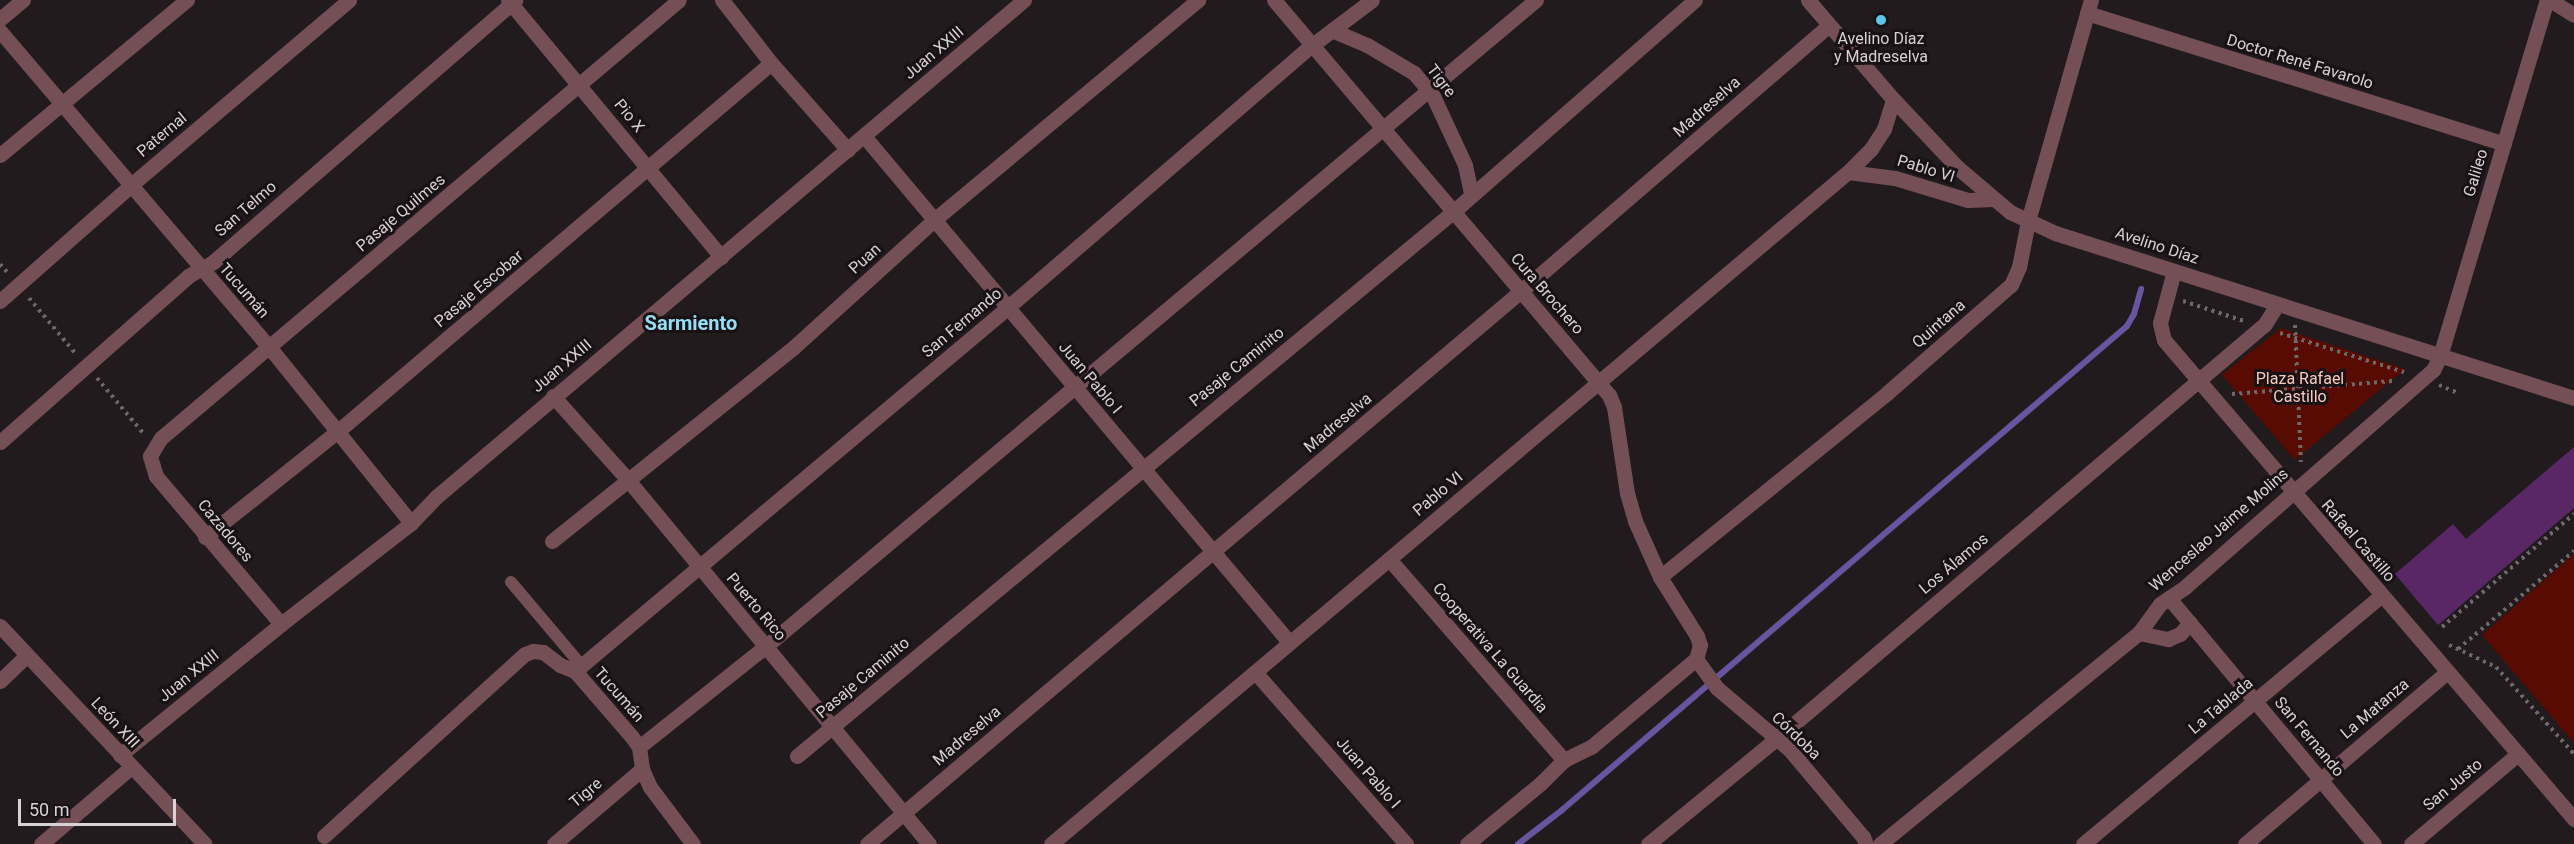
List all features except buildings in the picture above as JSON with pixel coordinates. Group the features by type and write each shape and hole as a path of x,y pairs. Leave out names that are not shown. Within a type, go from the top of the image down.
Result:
{"street":[{"path":"0,19 23,0"},
{"path":"0,155 187,0"},
{"name":"Paternal","path":"0,301 131,185 350,0"},
{"name":"Pasaje Quilmes","path":"152,452 161,438 679,0"},
{"path":"722,0 771,63 848,150"},
{"name":"Juan XXIII","path":"120,755 281,624 411,523 436,497 554,396 1024,0"},
{"name":"Puan","path":"552,541 794,347 934,220 1198,0"},
{"name":"Cura Brochero","path":"1274,0 1601,383 1614,407 1627,493 1635,521 1660,577 1697,636 1700,645 1696,659"},
{"name":"San Fernando","path":"579,669 1007,308 1311,46 1334,31 1371,0"},
{"path":"639,747 766,646 1536,0"},
{"name":"Pasaje Caminito","path":"797,756 1454,211 1695,0"},
{"name":"Avelino Díaz","path":"1808,0 1893,99 1957,167 1994,200 2028,221 2277,305 2574,398"},
{"path":"2549,0 2574,15"},
{"name":"Galileo","path":"2440,356 2549,0"},
{"name":"Pio X","path":"511,1 721,257"},
{"name":"San Telmo","path":"0,442 188,276 213,262 511,1"},
{"name":"Doctor René Favarolo","path":"2089,7 2504,144"},
{"name":"Quintana","path":"1660,577 1887,393 2004,292 2016,276 2028,221 2089,7"},
{"name":"Madreselva","path":"867,844 1521,291 1829,25"},
{"name":"Tucumán","path":"0,31 64,103 270,348 411,523"},
{"name":"Tigre","path":"1334,31 1367,45 1414,73 1428,91 1448,125 1465,165 1471,194"},
{"name":"Pasaje Escobar","path":"205,537 338,430 649,169 771,63"},
{"name":"Pablo VI","path":"1052,844 1289,642 1601,383 1848,172 1871,149 1884,129 1893,99"},
{"name":"Juan Pablo I","path":"864,136 1289,642"},
{"name":"Pablo VI","path":"1848,172 1895,178 1968,201 1994,200"},
{"name":"Rafael Castillo","path":"2174,270 2160,323 2164,340 2211,396 2297,488 2382,595 2574,819"},
{"name":"Los Álamos","path":"1648,844 1776,739 2262,327 2277,305"},
{"name":"Wenceslao Jaime Molins","path":"1880,844 2139,633 2150,615 2433,370 2440,356"},
{"name":"Puerto Rico","path":"554,396 628,480 929,844"},
{"name":"Cazadores","path":"152,452 156,476 205,537 281,624"},
{"name":"Cooperativa La Guardia","path":"1389,559 1564,760"},
{"name":"La Tablada","path":"2083,844 2382,595"},
{"name":"San Fernando","path":"2169,598 2374,844"},
{"path":"2139,633 2168,639 2180,634 2190,623"},
{"name":"León XIII","path":"0,626 205,844"},
{"name":"Tucumán","path":"324,836 525,654 534,651 543,652 560,665 579,669 639,747 642,769 650,787 693,844"},
{"path":"0,681 27,655"},
{"path":"1467,844 1541,783 1564,760 1591,747 1696,659"},
{"name":"Córdoba","path":"1696,659 1717,688 1789,749 1863,837 1866,844"},
{"name":"Juan Pablo I","path":"1255,672 1406,844"},
{"name":"La Matanza","path":"2244,844 2447,672"},
{"name":"San Justo","path":"2411,844 2518,754"},
{"path":"41,844 131,767"},
{"name":"Tigre","path":"554,844 642,769"}],"lane":[{"path":"511,582 579,669"}],"path":[{"path":"0,264 86,365 152,452"},
{"path":"2168,296 2422,378 2458,393"},
{"path":"2295,310 2297,488"},
{"path":"2211,396 2422,378"},
{"path":"2442,627 2574,514"},
{"path":"2458,649 2574,551"},
{"path":"2434,657 2449,645 2496,667 2574,754"}],"green space":[{"name":"Plaza Rafael Castillo","path":"2281,328 2405,369 2295,460 2222,375"},
{"path":"2574,554 2574,743 2482,635"}],"waterway":[{"path":"1518,844 1562,810 2127,326 2134,314 2141,289"}],"place":[{"name":"Avelino Díaz y Madreselva","path":"1881,20"}],"district":[{"name":"Sarmiento","path":"691,323"}]}
